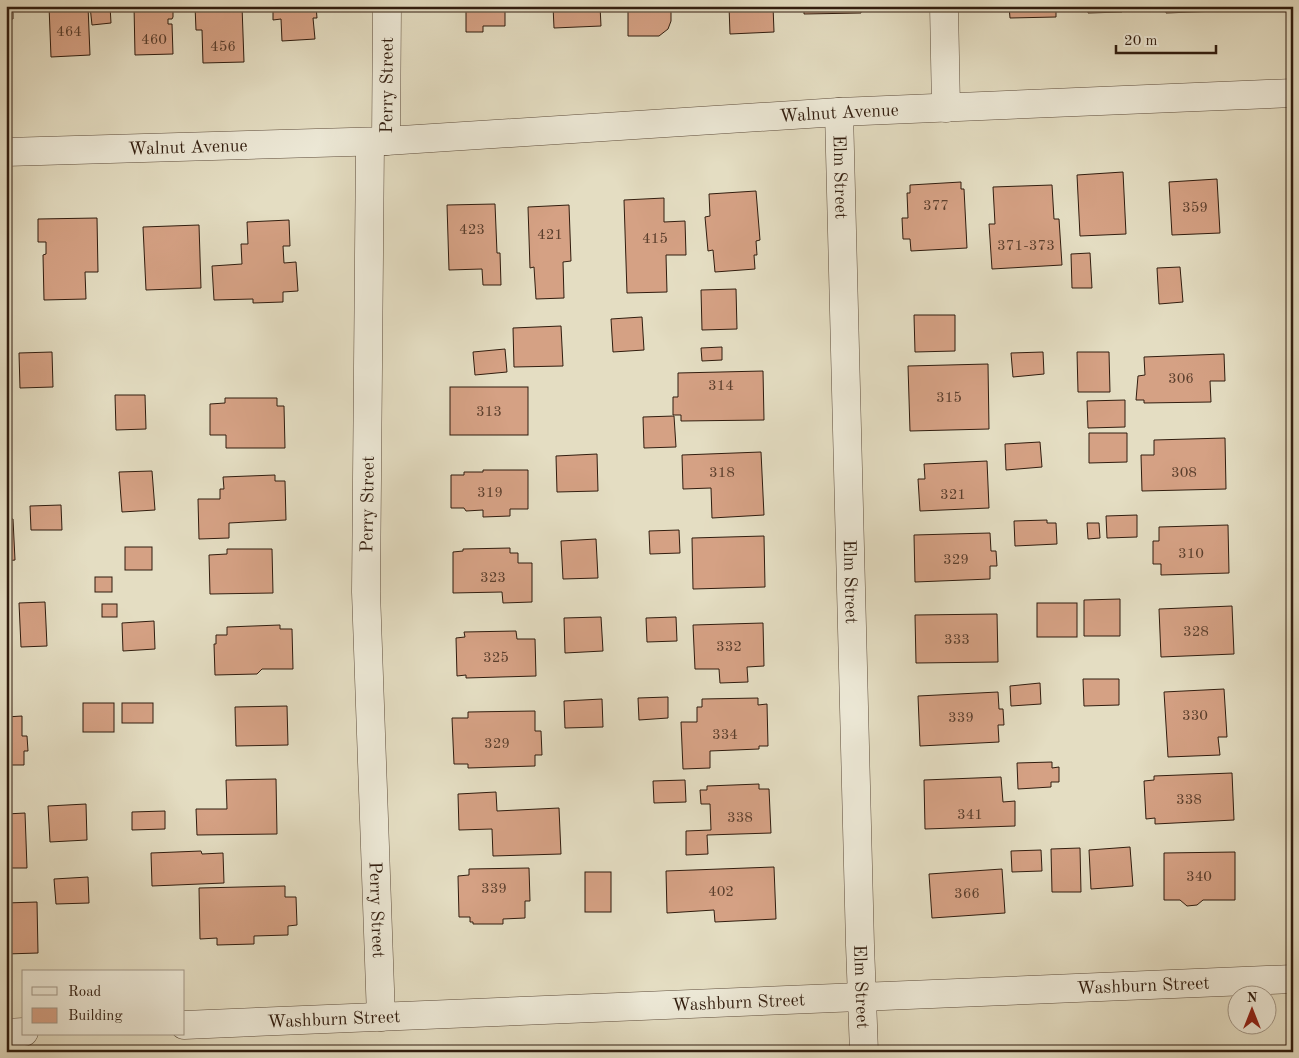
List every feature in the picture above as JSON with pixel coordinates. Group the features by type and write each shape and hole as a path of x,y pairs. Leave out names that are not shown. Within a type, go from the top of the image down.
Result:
{"street":[{"name":"Perry Street","path":"381,1017 366,592 378,141 388,6"},
{"path":"944,6 946,108"},
{"name":"Walnut Avenue","path":"6,152 378,141 840,112 1293,93"},
{"name":"Elm Street","path":"840,112 864,1052"},
{"name":"Washburn Street","path":"185,1025 1293,980"},
{"path":"6,1033 22,1032"}],"building":[{"path":"6,6 13,6 13,19 6,19"},
{"path":"49,6 88,6 90,55 51,57"},
{"path":"90,6 110,6 111,23 92,25"},
{"path":"134,6 168,6 173,11 173,17 168,19 168,24 172,24 173,54 135,55"},
{"path":"195,6 242,6 244,62 203,63 202,30 196,30"},
{"path":"273,6 316,6 317,18 313,18 315,39 282,41 281,19 273,20"},
{"path":"466,6 505,6 505,26 483,26 483,32 466,32"},
{"path":"553,6 600,6 601,26 554,28"},
{"path":"628,6 671,6 671,21 668,29 659,36 628,36"},
{"path":"729,6 773,6 774,32 730,34"},
{"path":"804,6 861,6 861,13 804,14"},
{"path":"1009,6 1056,6 1056,17 1010,18"},
{"path":"1088,6 1122,6 1122,12 1088,13"},
{"path":"1166,6 1218,6 1218,11 1166,13"},
{"path":"1123,172 1126,234 1080,236 1077,175"},
{"path":"1217,179 1220,233 1172,235 1169,182"},
{"path":"961,182 961,189 964,189 967,248 911,251 910,239 903,239 902,218 908,218 907,193 910,193 910,185"},
{"path":"1052,185 1054,219 1059,219 1062,265 992,269 989,224 995,224 993,187"},
{"path":"756,191 760,240 756,241 755,269 715,272 713,250 708,251 705,217 710,216 709,194"},
{"path":"664,198 664,222 685,221 686,255 666,255 667,292 627,293 624,200"},
{"path":"495,204 497,253 500,253 501,285 483,285 482,269 449,270 447,205"},
{"path":"569,205 571,261 563,262 564,298 536,299 534,267 530,268 528,207"},
{"path":"97,218 98,272 85,272 86,299 44,300 43,255 46,254 46,242 38,242 38,219"},
{"path":"289,220 290,246 283,246 284,263 296,262 298,291 283,292 283,302 253,303 253,299 214,300 212,266 242,264 241,244 248,244 247,222"},
{"path":"199,225 201,288 146,290 143,227"},
{"path":"1090,253 1092,288 1072,288 1071,254"},
{"path":"1180,267 1183,302 1159,304 1157,268"},
{"path":"736,289 737,329 702,330 701,290"},
{"path":"914,315 955,315 955,351 915,352"},
{"path":"642,317 644,350 613,352 611,319"},
{"path":"561,326 563,366 514,367 513,328"},
{"path":"722,347 722,360 702,361 701,348"},
{"path":"505,349 507,372 475,375 473,352"},
{"path":"52,352 53,387 20,388 19,353"},
{"path":"1043,352 1044,374 1013,377 1011,353"},
{"path":"1077,352 1109,352 1110,392 1078,392"},
{"path":"1224,354 1225,381 1210,381 1211,402 1144,403 1144,400 1136,400 1138,376 1145,375 1144,357"},
{"path":"988,364 989,429 910,431 908,366"},
{"path":"763,371 764,420 681,421 681,415 673,415 673,397 678,397 678,373"},
{"path":"450,387 528,387 528,435 450,435"},
{"path":"115,395 145,395 146,429 116,430"},
{"path":"225,398 277,398 277,406 284,406 285,448 226,448 226,435 210,435 210,404 225,403"},
{"path":"1125,400 1125,427 1088,428 1087,401"},
{"path":"674,416 676,447 644,448 643,417"},
{"path":"1089,433 1127,433 1127,462 1089,463"},
{"path":"1225,438 1226,489 1142,491 1141,455 1154,455 1154,440"},
{"path":"1040,442 1042,467 1006,470 1005,444"},
{"path":"761,452 764,515 712,518 711,488 683,489 682,455"},
{"path":"597,454 598,491 557,492 556,456"},
{"path":"987,461 989,508 920,511 918,479 925,479 924,464"},
{"path":"483,470 528,470 528,509 510,509 510,516 483,517 483,510 466,511 464,508 451,508 451,475 464,475 464,472 483,472"},
{"path":"152,471 155,510 122,512 119,472"},
{"path":"275,475 275,481 285,481 286,520 229,523 229,538 199,539 198,499 220,499 220,489 224,489 223,477"},
{"path":"61,505 62,530 31,530 30,506"},
{"path":"1137,515 1137,537 1107,538 1106,516"},
{"path":"6,519 13,519 15,560 6,561"},
{"path":"1047,520 1047,523 1056,523 1057,544 1015,546 1014,521"},
{"path":"1087,523 1099,523 1100,538 1088,539"},
{"path":"1228,525 1229,573 1161,575 1161,564 1153,564 1153,541 1159,541 1159,527"},
{"path":"679,530 680,553 650,554 649,531"},
{"path":"990,533 991,551 996,551 997,566 990,566 990,579 915,582 914,535"},
{"path":"764,536 765,587 693,589 692,538"},
{"path":"596,539 598,578 563,579 561,541"},
{"path":"125,547 152,547 152,570 125,570"},
{"path":"510,548 510,553 518,553 518,563 532,563 532,602 503,603 502,592 453,593 453,552 463,551 463,549"},
{"path":"227,549 272,549 273,593 210,594 209,555 227,554"},
{"path":"95,577 112,577 112,592 95,592"},
{"path":"1120,599 1120,636 1084,636 1084,600"},
{"path":"45,602 47,646 21,647 19,603"},
{"path":"1037,603 1077,603 1077,637 1037,637"},
{"path":"102,604 117,604 117,617 102,617"},
{"path":"1232,606 1234,654 1161,657 1159,609"},
{"path":"997,614 998,662 916,663 915,615"},
{"path":"601,617 603,651 565,653 564,618"},
{"path":"676,617 677,641 647,642 646,618"},
{"path":"154,621 155,649 123,651 122,623"},
{"path":"763,623 764,666 747,667 748,682 720,683 719,669 695,669 693,625"},
{"path":"280,625 280,629 292,629 293,669 262,669 257,674 215,675 214,644 216,644 216,635 227,635 227,627"},
{"path":"516,631 517,639 535,639 536,676 466,678 466,675 457,676 456,638 465,637 464,632"},
{"path":"1083,679 1119,679 1119,705 1084,706"},
{"path":"1040,683 1041,704 1011,706 1010,686"},
{"path":"1224,689 1227,737 1218,737 1220,755 1168,757 1164,692"},
{"path":"998,692 999,709 1003,709 1004,725 998,725 999,742 920,746 918,696"},
{"path":"668,697 668,718 639,720 638,698"},
{"path":"758,698 758,705 767,704 768,746 759,746 759,749 710,751 710,768 683,769 681,722 697,722 697,707 702,707 702,699"},
{"path":"602,699 603,727 565,728 564,701"},
{"path":"83,703 114,703 114,732 83,732"},
{"path":"122,703 153,703 153,723 122,723"},
{"path":"287,706 288,745 236,746 235,707"},
{"path":"535,711 535,731 541,731 542,755 535,755 535,766 468,768 468,764 454,764 452,718 468,718 468,712"},
{"path":"22,716 22,736 27,736 28,751 24,751 24,765 6,765 6,717"},
{"path":"1052,762 1052,768 1059,767 1059,782 1051,782 1051,787 1018,789 1017,763"},
{"path":"1232,773 1234,820 1155,824 1155,818 1146,819 1144,781 1154,780 1154,776"},
{"path":"1001,777 1003,802 1015,801 1015,826 925,829 924,780"},
{"path":"276,779 277,834 197,835 196,809 227,809 226,780"},
{"path":"685,780 686,802 654,803 653,781"},
{"path":"759,784 759,789 769,789 771,833 707,835 708,854 686,855 686,831 711,830 710,804 701,804 700,790 707,790 707,786"},
{"path":"496,792 497,811 559,808 561,854 493,856 492,829 459,830 458,794"},
{"path":"86,804 87,840 50,842 48,806"},
{"path":"165,811 165,829 132,830 132,812"},
{"path":"25,813 27,868 6,868 6,814"},
{"path":"1130,847 1133,886 1091,889 1089,850"},
{"path":"1080,848 1081,892 1052,892 1051,849"},
{"path":"1041,850 1042,871 1012,872 1011,851"},
{"path":"201,851 202,854 223,853 224,883 152,886 151,853"},
{"path":"1235,852 1235,900 1203,900 1197,905 1187,906 1180,900 1164,900 1164,853"},
{"path":"774,867 776,919 715,922 714,910 667,913 666,871"},
{"path":"529,868 530,901 525,901 525,918 503,919 503,924 473,924 473,922 470,922 470,917 459,917 458,876 469,875 469,869"},
{"path":"1002,869 1005,913 932,918 929,874"},
{"path":"585,872 611,872 611,912 585,912"},
{"path":"88,877 89,903 56,904 54,879"},
{"path":"285,886 285,897 296,897 297,925 288,926 288,935 254,936 254,944 217,945 217,938 200,939 199,888"},
{"path":"37,902 38,953 6,954 6,903"}]}
